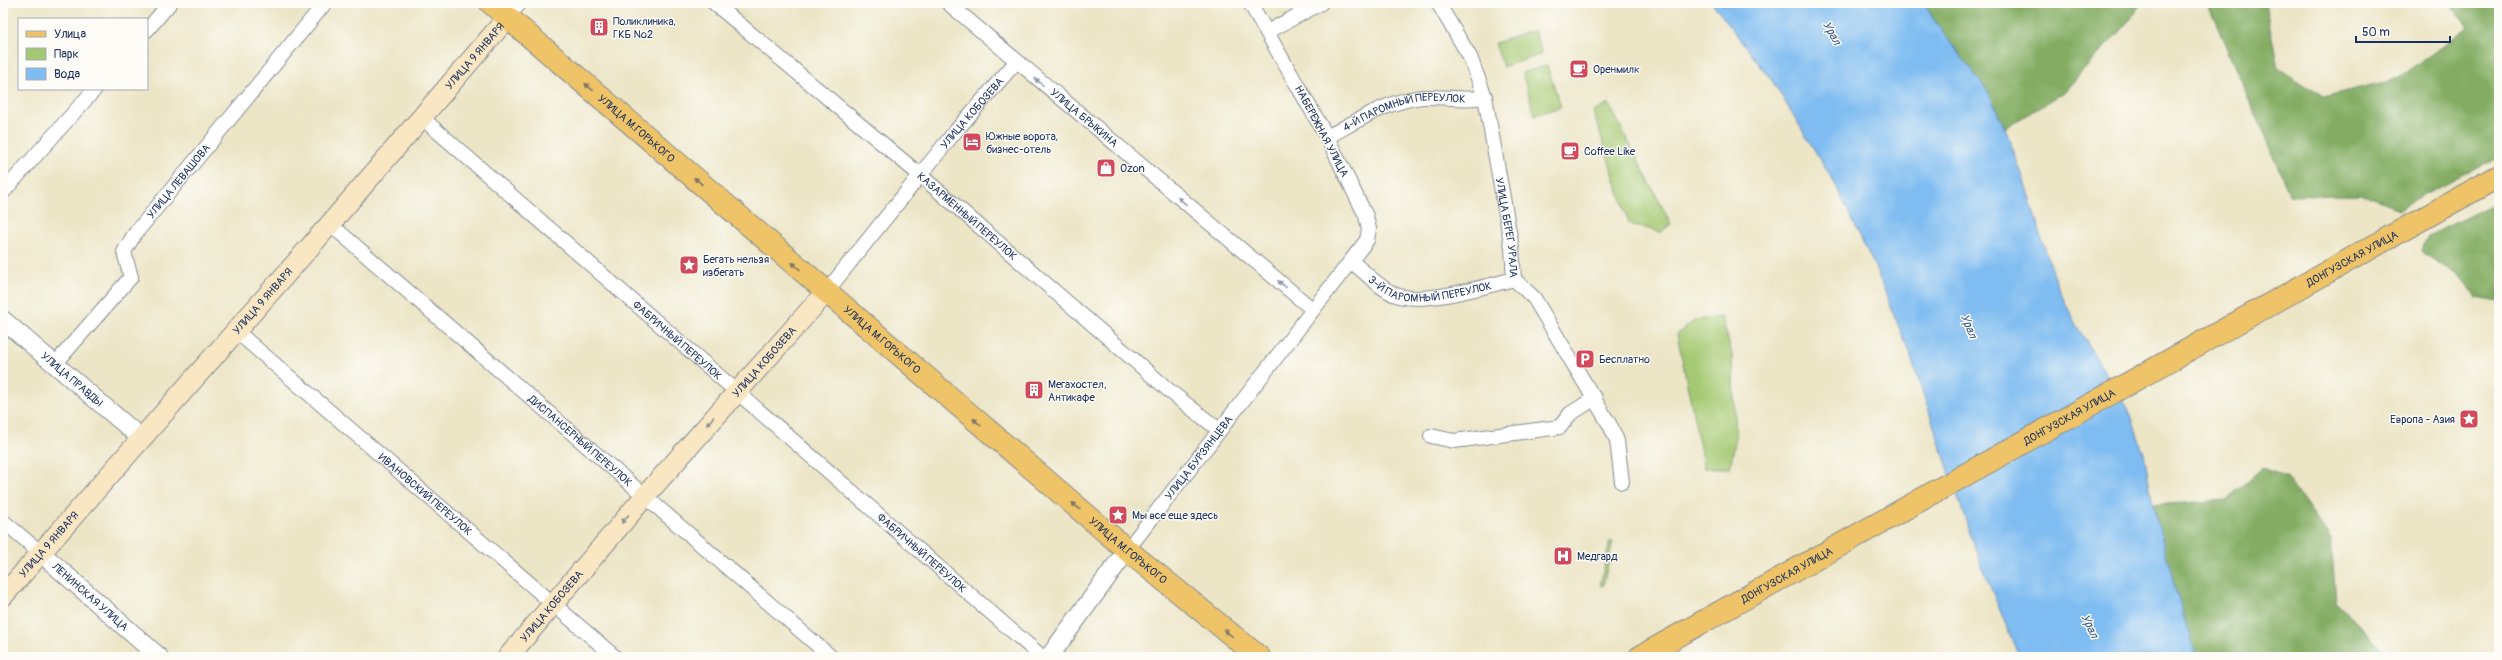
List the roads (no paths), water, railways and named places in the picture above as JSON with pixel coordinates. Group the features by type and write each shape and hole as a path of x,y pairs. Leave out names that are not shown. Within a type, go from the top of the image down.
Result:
{"main road":[{"name":"УЛИЦА М.ГОРЬКОГО","path":"491,3 514,10 826,292 1127,550 1259,657"},
{"name":"УЛИЦА 9 ЯНВАРЯ","path":"3,596 236,332 514,10"},
{"name":"ДОНГУЗСКАЯ УЛИЦА","path":"1640,657 2499,176"},
{"name":"УЛИЦА КОБОЗЕВА","path":"508,657 645,496 826,292"}],"street":[{"path":"148,29 170,3"},
{"name":"УЛИЦА ЛЕВАШОВА","path":"55,364 131,277 124,252 134,235 325,3"},
{"name":"КАЗАРМЕННЫЙ ПЕРЕУЛОК","path":"714,3 920,175 1134,361 1219,430"},
{"name":"УЛИЦА БРЫКИНА","path":"948,3 1016,62 1312,309"},
{"name":"НАБЕРЕЖНАЯ УЛИЦА","path":"1250,3 1327,137 1367,222 1367,240 1352,262"},
{"path":"1267,32 1321,3"},
{"name":"УЛИЦА БЕРЕГ УРАЛА","path":"1438,3 1470,57 1485,97 1512,248 1514,279 1534,298 1594,398 1617,441 1622,482"},
{"name":"УЛИЦА КОБОЗЕВА","path":"826,292 920,175 1016,62"},
{"path":"3,192 94,90"},
{"name":"4-Й ПАРОМНЫЙ ПЕРЕУЛОК","path":"1327,137 1379,110 1422,97 1474,99 1485,97"},
{"name":"ФАБРИЧНЫЙ ПЕРЕУЛОК","path":"421,117 1042,657"},
{"name":"ДИСПАНСЕРНЫЙ ПЕРЕУЛОК","path":"330,224 831,657"},
{"name":"УЛИЦА БУРЗЯНЦЕВА","path":"1049,657 1127,550 1219,430 1312,309 1352,262"},
{"name":"3-Й ПАРОМНЫЙ ПЕРЕУЛОК","path":"1352,262 1396,295 1411,298 1449,294 1514,279"},
{"name":"УЛИЦА ПРАВДЫ","path":"3,320 141,438"},
{"name":"ИВАНОВСКИЙ ПЕРЕУЛОК","path":"236,332 615,657"},
{"path":"1431,436 1454,441 1560,427 1570,414 1594,398"},
{"name":"ЛЕНИНСКАЯ УЛИЦА","path":"3,521 160,657"}],"water":[{"name":"Урал","path":"1712,3 1925,3 1932,17 1988,92 2005,128 2023,177 2055,281 2075,323 2131,415 2144,454 2153,505 2176,591 2196,657 2019,657 1977,554 1910,355 1876,269 1834,182 1773,82"}],"place":[{"name":"Поликлиника, ГКБ №2","path":"599,27"},
{"name":"Оренмилк","path":"1579,69"},
{"name":"Южные ворота, бизнес-отель","path":"972,142"},
{"name":"Coffee Like","path":"1570,151"},
{"name":"Ozon","path":"1106,168"},
{"name":"Бегать нельзя избегать","path":"689,265"},
{"name":"Бесплатно","path":"1585,359"},
{"name":"Мегахостел, Антикафе","path":"1034,390"},
{"name":"Европа - Азия","path":"2469,419"},
{"name":"Мы все еще здесь","path":"1118,515"},
{"name":"Медгард","path":"1563,556"}]}
